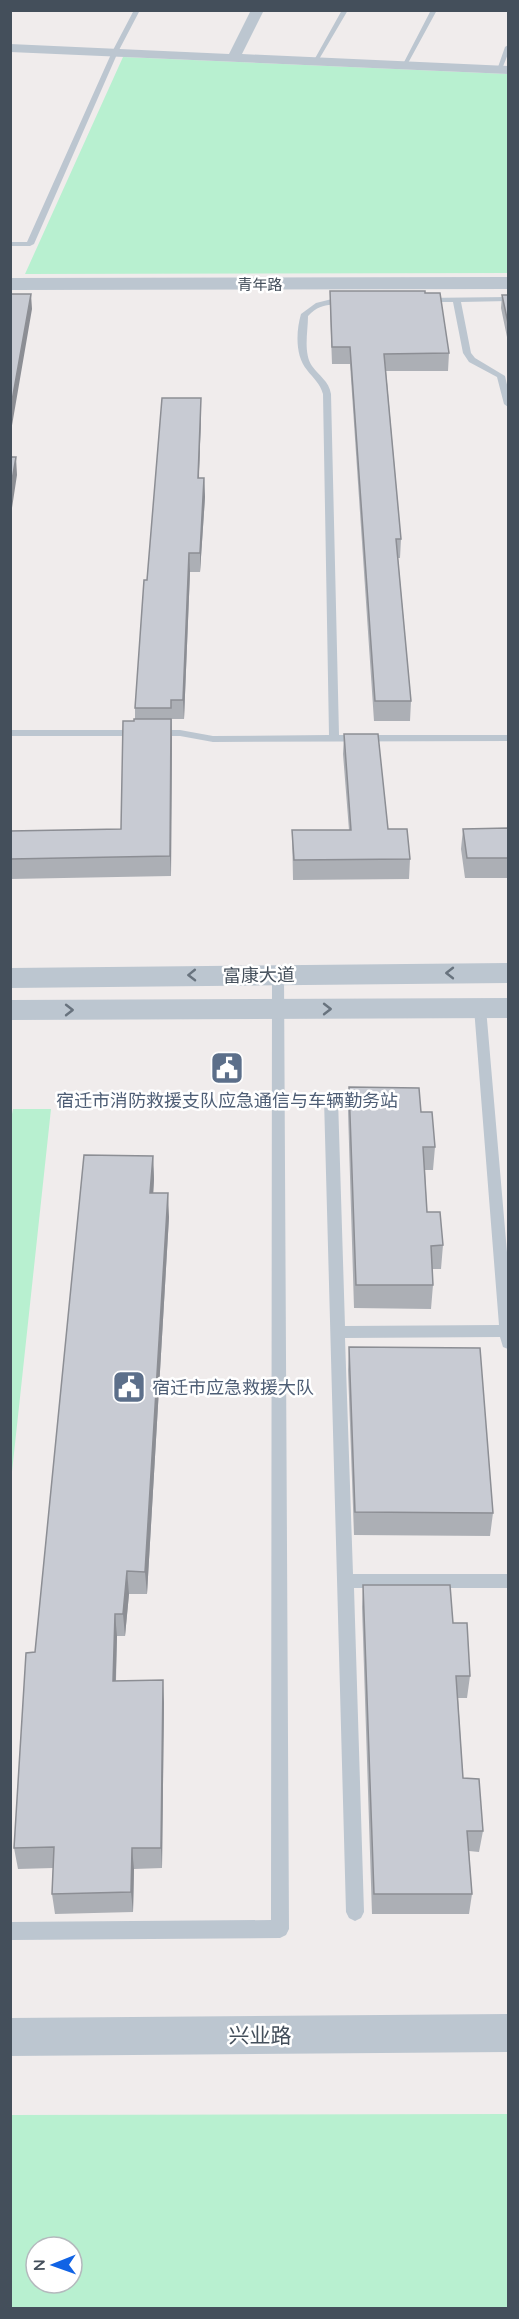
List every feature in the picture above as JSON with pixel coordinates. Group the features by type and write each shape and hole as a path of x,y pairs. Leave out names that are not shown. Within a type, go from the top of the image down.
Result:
{"street":[{"path":"234,57 258,10"},
{"path":"10,48 504,69"},
{"name":"青年路","path":"10,284 508,283"},
{"name":"富康大道","path":"10,978 508,973"},
{"name":"富康大道","path":"10,1010 494,1008"},
{"name":"兴业路","path":"10,2037 508,2033"}],"lane":[{"path":"10,244 30,243 115,52 137,10"},
{"path":"315,61 345,10"},
{"path":"404,65 434,10"},
{"path":"504,69 508,46"},
{"path":"411,300 508,299"},
{"path":"334,738 327,388 304,357 304,316 309,309 330,300 365,300"},
{"path":"457,300 467,353 472,360 501,376 508,404"},
{"path":"492,371 508,368"},
{"path":"10,734 180,733 213,739 508,738"},
{"path":"10,1931 280,1929 278,974"},
{"path":"338,1332 508,1337 494,1008"},
{"path":"331,1099 355,1912"},
{"path":"345,1581 508,1581"}],"green space":[{"path":"123,57 508,74 508,273 25,274"},
{"path":"13,1109 51,1109 11,1481 10,1125"},
{"path":"508,2114 508,2308 11,2308 11,2115"}],"building":[{"path":"330,291 440,293 449,353 384,354 401,539 396,539 411,701 375,701 350,347 332,347"},
{"path":"10,294 31,294 10,412"},
{"path":"502,295 508,295 508,323"},
{"path":"162,398 201,398 198,478 204,478 200,553 189,553 183,700 171,700 171,708 135,708 144,580 147,580"},
{"path":"10,457 16,457 10,492"},
{"path":"134,719 171,719 170,856 10,859 10,831 121,829 123,721 134,721"},
{"path":"344,734 378,734 388,829 407,829 410,859 294,860 292,830 351,830"},
{"path":"508,828 508,858 467,858 463,829"},
{"path":"349,1087 419,1088 421,1112 432,1112 435,1147 423,1147 427,1212 440,1212 443,1245 431,1246 433,1285 356,1285"},
{"path":"84,1155 153,1156 150,1193 168,1193 145,1572 127,1571 123,1614 115,1614 113,1681 163,1680 161,1848 132,1848 131,1892 52,1894 54,1847 14,1848 26,1653 35,1652"},
{"path":"349,1347 480,1348 493,1513 355,1512"},
{"path":"363,1585 450,1585 453,1623 467,1623 470,1676 456,1676 463,1778 479,1779 483,1831 467,1831 472,1894 374,1894"}],"place":[{"name":"宿迁市消防救援支队应急通信与车辆勤务站","path":"227,1068"},
{"name":"宿迁市应急救援大队","path":"129,1387"}]}
